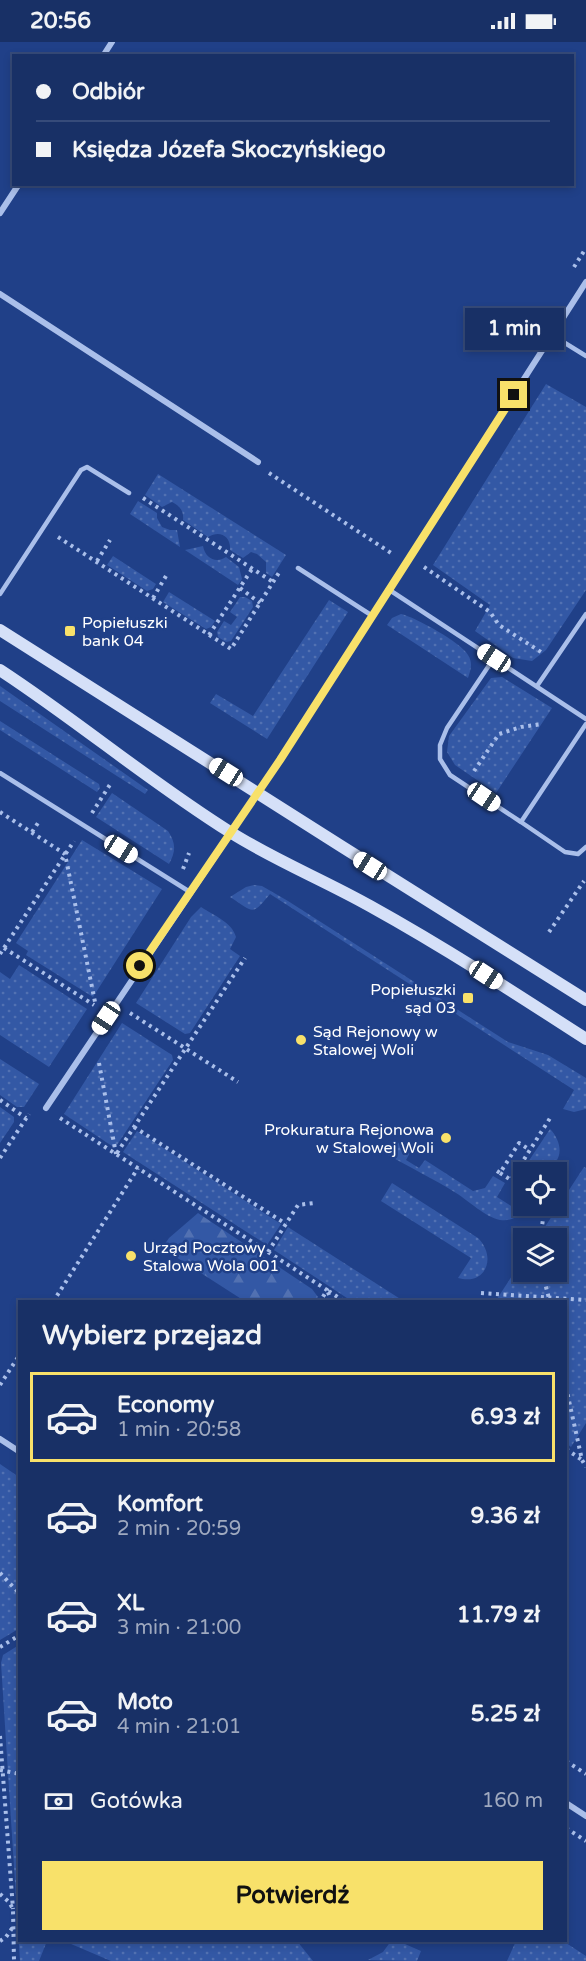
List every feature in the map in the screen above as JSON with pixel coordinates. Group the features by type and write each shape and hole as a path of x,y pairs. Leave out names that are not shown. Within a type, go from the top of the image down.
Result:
{"street":[{"path":"0,213 18,186"},
{"path":"46,1108 258,793 586,282"},
{"path":"0,294 258,462"},
{"path":"0,630 586,1000"},
{"path":"0,670 37,694 138,770 231,832 369,905 457,956 586,1039"},
{"path":"0,1439 18,1451"},
{"path":"567,1804 586,1816"}],"lane":[{"path":"552,335 586,356"},
{"path":"0,594 81,470 87,467 94,470 129,493"},
{"path":"298,568 371,615"},
{"path":"388,590 586,719"},
{"path":"537,686 586,614"},
{"path":"494,658 447,728 440,745 440,759 450,775 565,852 578,854 586,847"},
{"path":"521,822 586,724"},
{"path":"0,773 190,892"}],"path":[{"path":"573,268 586,248"},
{"path":"258,462 263,469 391,554 397,544"},
{"path":"129,493 141,496 273,582"},
{"path":"52,545 58,536 231,649 287,561 298,568"},
{"path":"96,561 110,540"},
{"path":"424,567 490,612 499,625 554,660"},
{"path":"210,635 252,569"},
{"path":"153,598 166,576"},
{"path":"240,588 260,603"},
{"path":"466,785 499,734 521,727 542,724"},
{"path":"0,812 65,854 93,997 97,1007 4,948"},
{"path":"32,832 40,820"},
{"path":"0,954 74,841"},
{"path":"549,932 584,881"},
{"path":"116,1154 184,1047 245,958"},
{"path":"116,1004 237,1082"},
{"path":"96,1034 98,1060 116,1154"},
{"path":"0,1100 26,1118"},
{"path":"46,1108 342,1300"},
{"path":"530,1150 519,1143 498,1172 511,1180 530,1150 552,1115"},
{"path":"134,1127 286,1224"},
{"path":"54,1300 138,1168"},
{"path":"268,1251 298,1205 314,1203"},
{"path":"544,1282 549,1300"},
{"path":"321,1300 327,1290"},
{"path":"327,1290 331,1300"},
{"path":"482,1293 549,1300 586,1300"},
{"path":"0,1385 18,1357"},
{"path":"567,1392 582,1460 586,1467"},
{"path":"567,1450 582,1460"},
{"path":"582,1460 586,1452"},
{"path":"0,1573 18,1592"},
{"path":"0,1647 18,1636"},
{"path":"0,1736 14,1923 14,1961"},
{"path":"567,1762 586,1774"},
{"path":"1,1771 18,1774"},
{"path":"567,1829 586,1841"},
{"path":"0,1894 13,1909"},
{"path":"0,1941 6,1937 14,1923"}],"green space":[{"path":"546,384 586,407 586,590 546,650 532,661 513,658 475,631 490,605 433,565"},
{"path":"158,474 286,555 272,577 266,573 266,562 257,554 251,552 243,558 230,550 229,541 224,536 217,534 208,537 183,520 182,511 172,502 162,507 145,495"},
{"path":"138,501 157,513 162,527 177,530 180,547 130,514"},
{"path":"203,546 206,554 212,559 218,560 226,557 239,567 242,579 238,585 185,550"},
{"path":"113,556 156,584 153,589 147,591 107,565"},
{"path":"169,592 215,621 211,627 206,629 163,602"},
{"path":"240,597 252,601 253,607 231,641 226,642 218,637 217,632 224,621 231,625 237,617 230,612"},
{"path":"329,600 348,612 267,739 210,703 216,694 253,716"},
{"path":"401,614 437,631 464,650 471,663 468,678 387,625 392,618"},
{"path":"502,677 552,708 496,793 455,765 447,752 449,736 491,678"},
{"path":"0,686 148,790 145,794 0,701"},
{"path":"0,721 99,784 100,788 97,792 0,730"},
{"path":"112,793 168,831 173,839 174,847 169,864 96,817"},
{"path":"82,840 162,889 93,997 26,955 28,951 16,943"},
{"path":"254,885 262,886 288,901 508,1042 548,1055 586,1078 586,1109 574,1112 563,1109 574,1090 270,894 252,910 230,897"},
{"path":"201,907 231,927 236,937 230,949 240,956 190,1033 185,1034 136,1003 191,917"},
{"path":"19,965 87,1009 49,1067 0,1035 0,972 10,979"},
{"path":"122,1023 172,1055 173,1060 115,1148 64,1114"},
{"path":"0,1059 39,1084 24,1107 17,1107 0,1095"},
{"path":"0,1107 14,1117 14,1122 0,1143"},
{"path":"550,1129 559,1146 560,1152 556,1162 528,1162"},
{"path":"137,1131 281,1224 267,1245 123,1152"},
{"path":"394,1140 411,1151 406,1160 419,1168 425,1160 473,1191 485,1188 493,1176 505,1183 497,1197 513,1207 513,1216 517,1216 500,1220 489,1216 448,1188 386,1154"},
{"path":"584,1167 586,1168 586,1423 571,1447 567,1444 567,1300 496,1300 513,1274 513,1282 567,1282 567,1228 544,1228 552,1216 567,1216 567,1193"},
{"path":"392,1183 478,1238 487,1253 486,1268 482,1274 476,1278 458,1278 471,1258 381,1201"},
{"path":"198,1213 312,1289 318,1297 316,1300 243,1300 162,1248 169,1238"},
{"path":"288,1227 402,1300 350,1300 274,1250"},
{"path":"0,1464 18,1476 18,1629 0,1640"},
{"path":"18,1646 18,1930 1,1663 3,1655"},
{"path":"19,1942 47,1942 39,1961 20,1961"},
{"path":"66,1942 298,1942 313,1961 111,1961"},
{"path":"390,1942 400,1942 421,1951 417,1961 368,1960 383,1952"},
{"path":"516,1942 565,1942 586,1956 586,1961 507,1961"}],"place":[{"name":"Popiełuszki bank 04","path":"70,631"},
{"name":"Popiełuszki sąd 03","path":"468,998"},
{"name":"Sąd Rejonowy w Stalowej Woli","path":"301,1040"},
{"name":"Prokuratura Rejonowa w Stalowej Woli","path":"446,1138"},
{"name":"Urząd Pocztowy Stalowa Wola 001","path":"131,1256"}],"route":[{"path":"140,966 280,760 514,395"}]}
